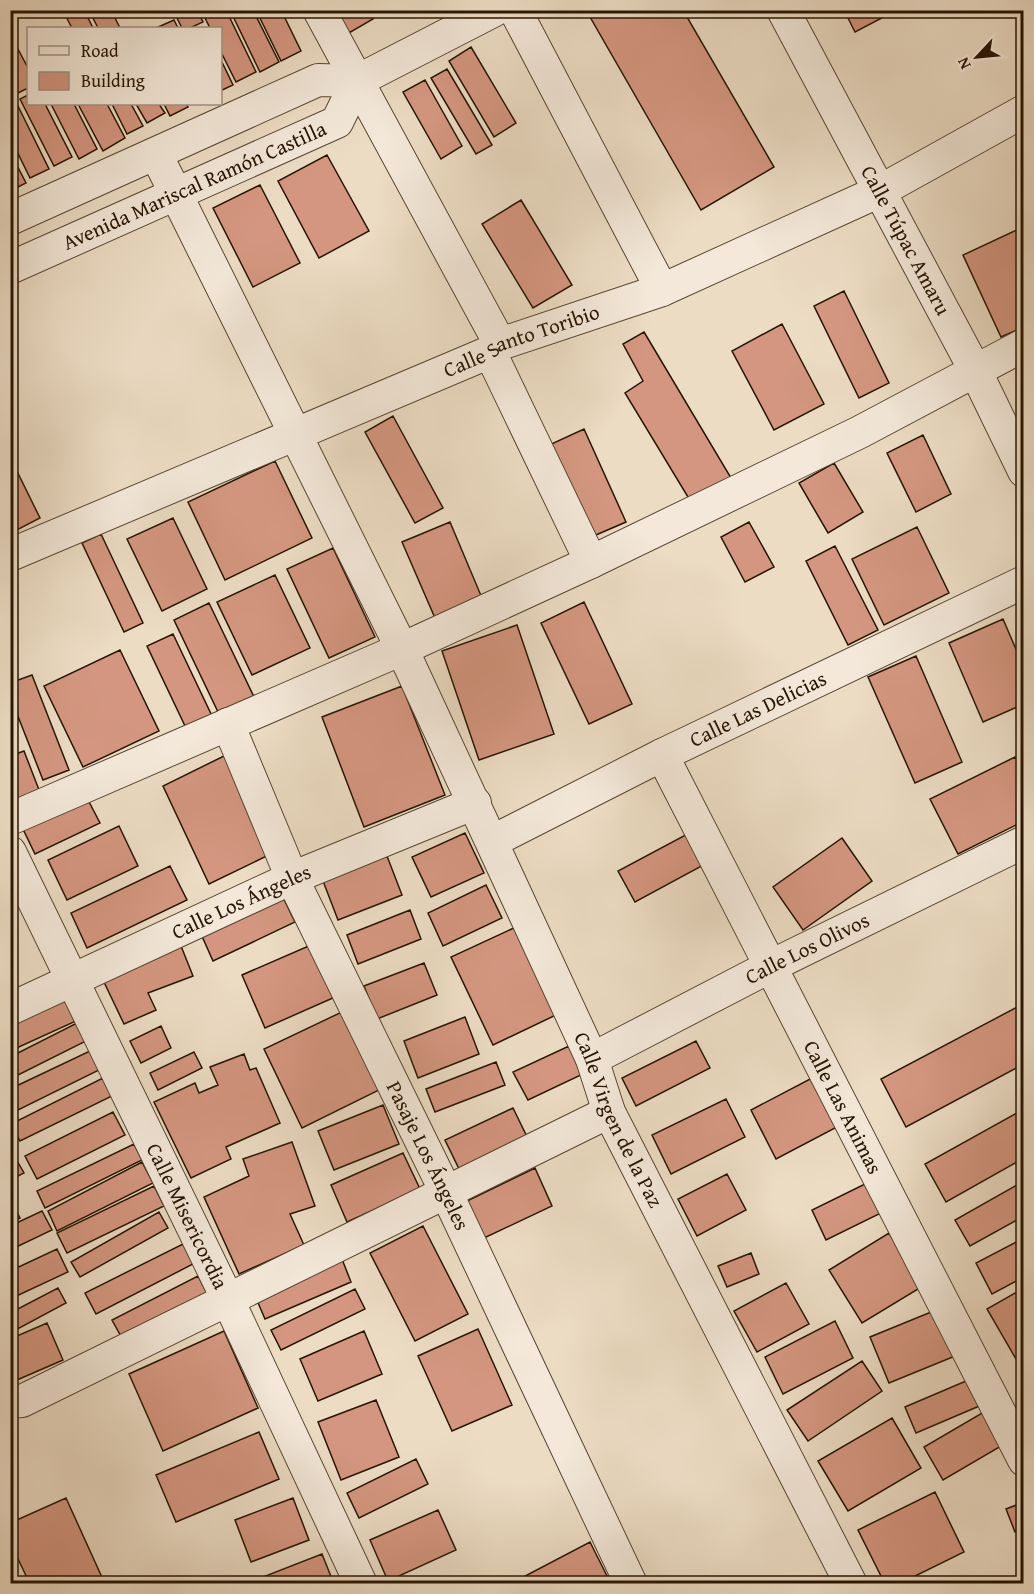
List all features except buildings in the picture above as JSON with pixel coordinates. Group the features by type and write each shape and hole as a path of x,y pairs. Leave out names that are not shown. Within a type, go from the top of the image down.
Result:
{"street":[{"path":"320,10 495,348 591,561"},
{"path":"10,219 318,80 357,81 495,10"},
{"path":"515,10 662,290"},
{"name":"Calle Túpac Amaru","path":"783,10 975,370 1023,471"},
{"name":"Avenida Mariscal Ramón Castilla","path":"10,268 337,122 357,81"},
{"name":"Calle Santo Toribio","path":"10,555 495,348 662,290 880,191 1023,111"},
{"name":"Calle Virgen de la Paz","path":"156,154 297,434 493,841 592,1059 609,1112 851,1584"},
{"path":"10,819 402,649 591,561 860,432 1023,345"},
{"name":"Calle Las Delicias","path":"493,841 662,755 1023,582"},
{"name":"Pasaje Los Ángeles","path":"228,724 292,878 446,1192 631,1584"},
{"name":"Calle Las Animas","path":"662,755 1023,1461"},
{"name":"Calle Los Ángeles","path":"10,1009 292,878 475,803"},
{"name":"Calle Los Olivos","path":"592,1059 770,967 1023,842"},
{"name":"Calle Misericordia","path":"10,852 228,1300 361,1584"},
{"path":"10,1402 22,1401 609,1112"}]}
